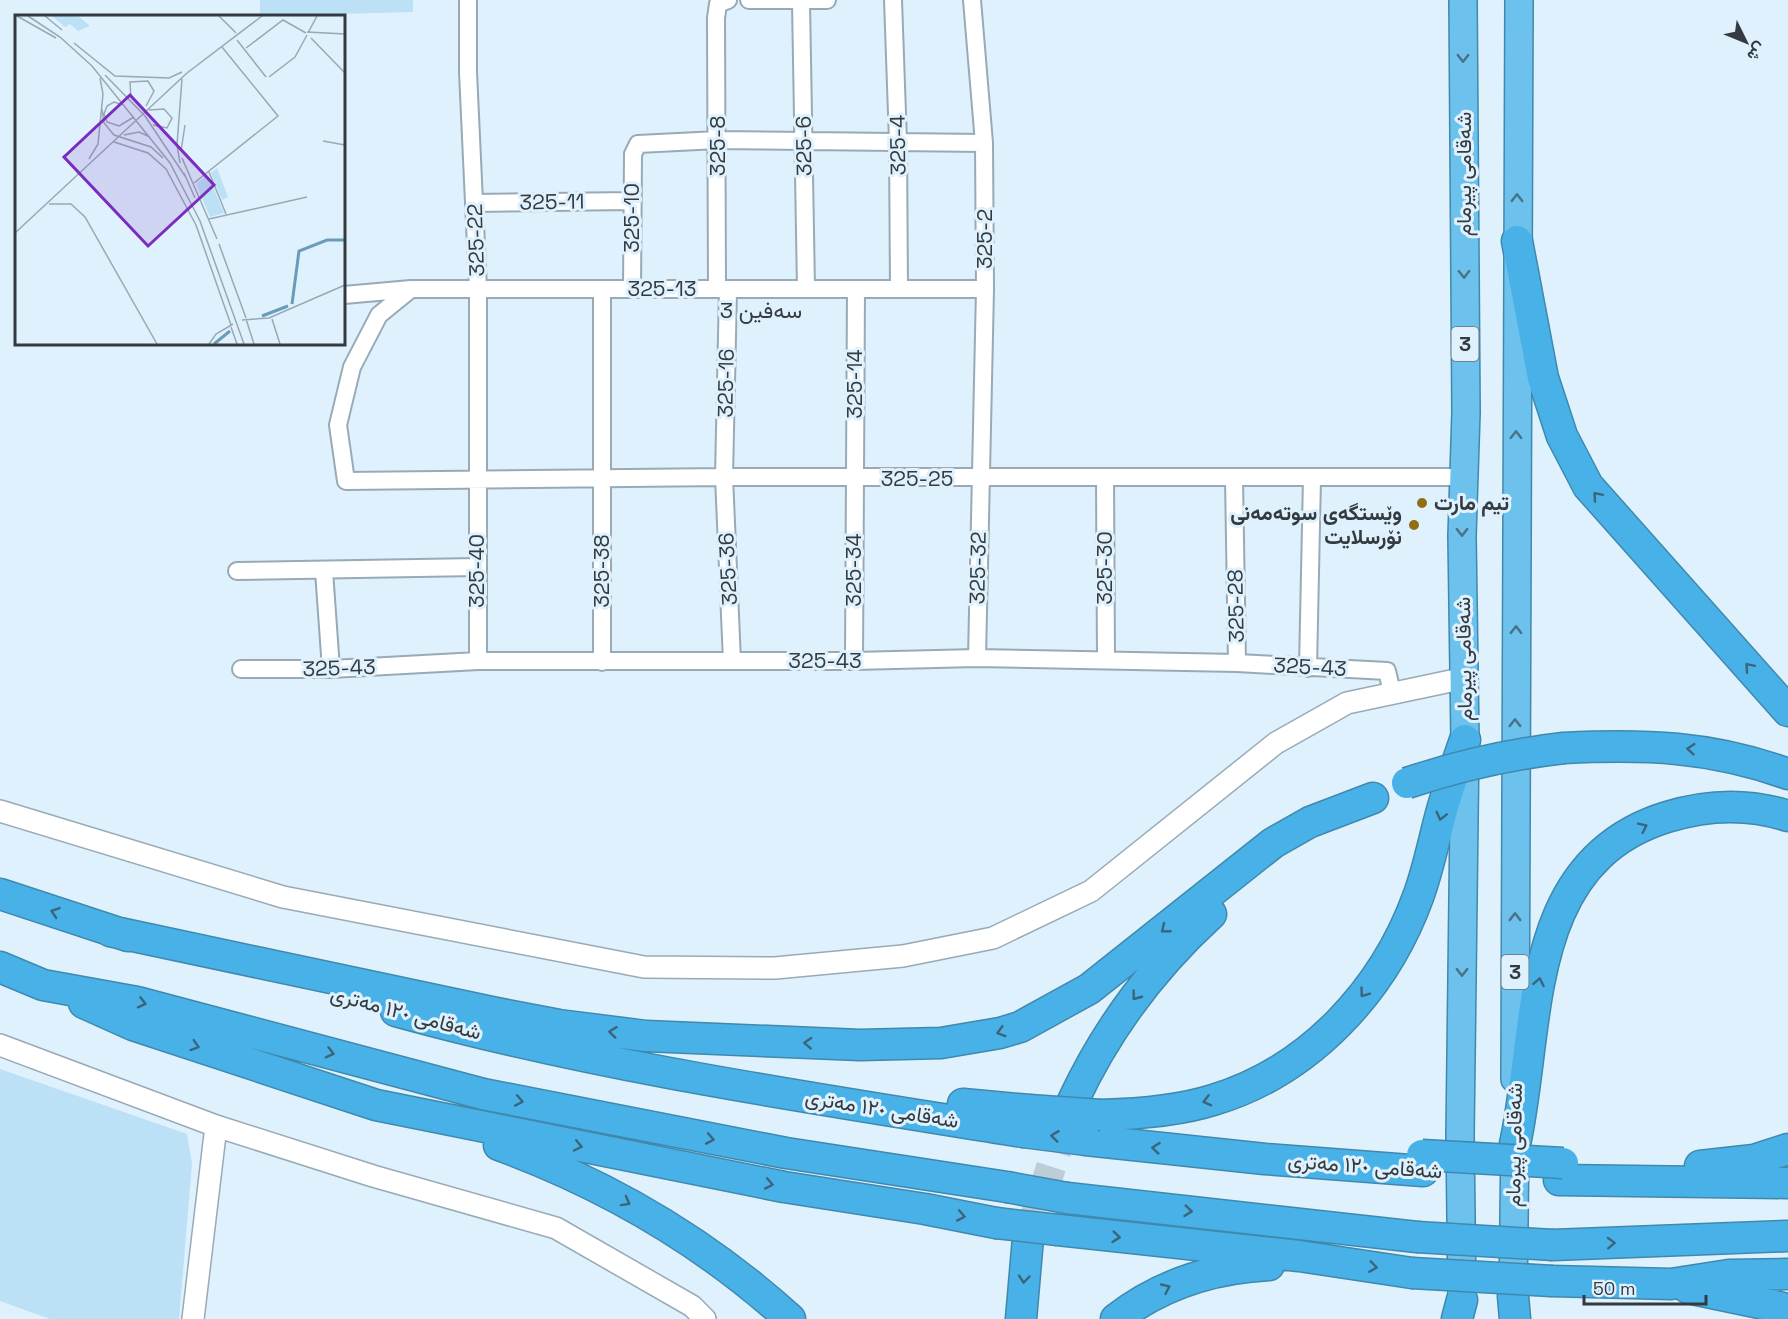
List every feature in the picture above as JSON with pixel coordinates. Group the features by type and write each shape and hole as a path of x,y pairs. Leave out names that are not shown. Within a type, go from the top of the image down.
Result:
{"highway":[{"name":"شەقامی پیرمام","path":"1461,1313 1460,1136 1465,740 1463,477 1466,412 1463,0"},
{"name":"شەقامی پیرمام","path":"1514,1311 1519,0"},
{"path":"1517,241 1543,378 1562,436 1588,486 1788,711"},
{"path":"1094,1128 1213,1101 1250,1087 1308,1052 1335,1028 1379,972 1402,933 1418,897 1444,801 1465,740"},
{"path":"110,931 496,1013 616,1033 860,1045 941,1043 1000,1034 1055,1009 1089,989 1273,843 1310,822 1441,771 1527,752 1564,748 1639,746 1704,750 1788,774"},
{"path":"1073,1101 1089,1068 1108,1038 1166,958 1248,881 1336,818 1373,798"},
{"path":"1515,1144 1523,1107 1534,1010 1546,949 1565,901 1583,873 1620,840 1648,824 1676,814 1728,807 1763,810 1788,816"},
{"name":"شەقامی ١٢٠ مەتری","path":"0,894 110,931 486,1036 624,1065 1026,1121 1094,1128 1264,1159 1423,1163 1788,1183"},
{"path":"0,967 133,1025 376,1105 413,1120 492,1142 589,1181 705,1250 752,1285 790,1319"},
{"path":"43,985 137,1002 483,1094 786,1153 1067,1198 1417,1237 1553,1245 1788,1236"},
{"path":"376,1105 467,1121 784,1187 926,1209 996,1223 1412,1272 1552,1281 1671,1284 1729,1275 1788,1274"},
{"path":"1561,1171 1694,1167 1754,1160 1788,1149"},
{"path":"1021,1319 1028,1238"},
{"path":"1116,1319 1163,1289 1210,1273 1262,1266 1342,1263"},
{"path":"1671,1284 1788,1309"}],"street":[{"name":"325-22","path":"468,0 468,72 478,289 477,481"},
{"path":"749,0 801,2 827,0"},
{"name":"325-4","path":"894,0 899,289"},
{"name":"325-2","path":"972,0 984,143 985,289 979,479"},
{"name":"325-8","path":"722,2 718,140 722,289"},
{"name":"325-6","path":"801,2 806,289"},
{"path":"718,140 984,143"},
{"name":"325-10","path":"632,289 631,201 635,147 718,140"},
{"name":"325-11","path":"474,202 631,201"},
{"name":"325-13","path":"345,295 411,290 478,289 985,289"},
{"name":"325-38","path":"602,289 602,662"},
{"name":"325-16","path":"722,289 724,477"},
{"name":"325-14","path":"854,479 856,289"},
{"name":"325-25","path":"411,290 379,315 352,366 338,425 346,481 724,477 1105,479 1463,477"},
{"name":"325-36","path":"724,477 732,661"},
{"name":"325-28","path":"1234,478 1237,663"},
{"path":"1308,668 1312,478"},
{"name":"325-34","path":"854,479 854,661"},
{"name":"325-32","path":"977,658 979,479"},
{"name":"325-30","path":"1105,479 1106,658"},
{"name":"325-40","path":"477,481 478,661"},
{"path":"237,571 477,567"},
{"path":"324,571 331,669"},
{"name":"325-43","path":"241,669 331,669 478,661 1106,658 1387,672 1392,692"},
{"path":"0,811 283,897 644,967 775,968 903,956 993,938 1091,891 1276,743 1347,703 1464,678"},
{"path":"0,1045 216,1126 556,1228 692,1306 705,1319"},
{"path":"193,1319 216,1126"}],"shaded area":[{"path":"260,0 413,0 413,12 260,15"},
{"path":"0,1069 187,1134 192,1164 179,1319 50,1319 0,1301"}],"tunnel":[{"path":"1028,1238 1069,1112"}],"place":[{"name":"تيم مارت","path":"1422,503"},
{"name":"وێستگەی سوتەمەنی نۆرسلایت","path":"1414,525"}],"district":[{"name":"سەفین 3","path":"761,310"}]}
